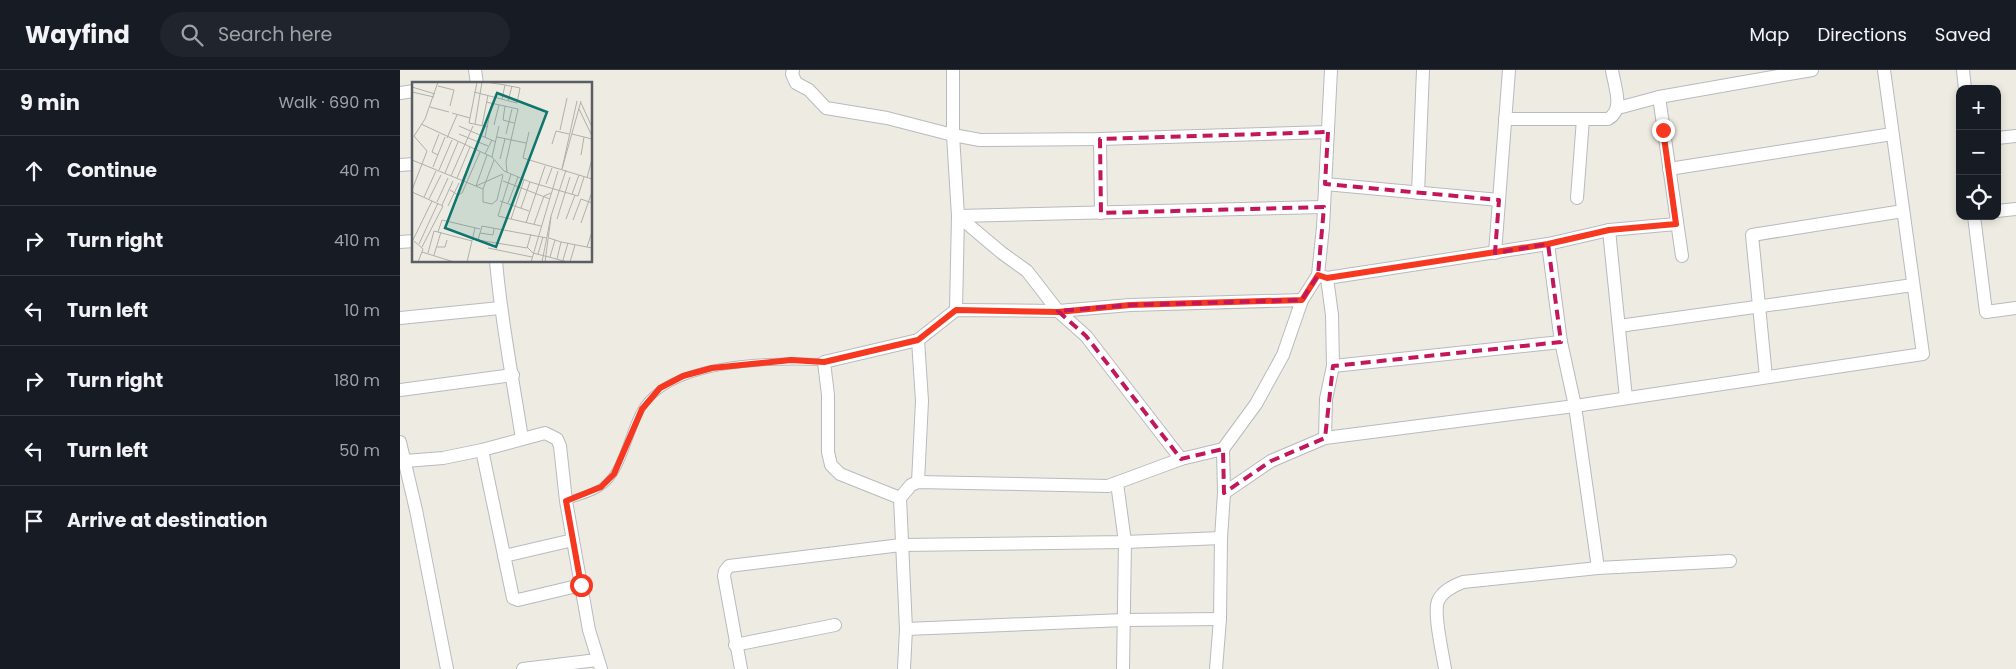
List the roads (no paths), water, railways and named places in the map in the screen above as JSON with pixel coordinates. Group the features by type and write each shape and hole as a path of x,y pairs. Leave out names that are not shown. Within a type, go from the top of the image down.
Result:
{"street":[{"path":"793,70 792,74 796,83 809,90 826,108 887,118 980,140 1100,139 1328,132"},
{"path":"953,70 953,135 958,216 956,310"},
{"path":"1325,438 1326,399 1333,366 1332,315 1322,276 1331,70"},
{"path":"1418,193 1423,70"},
{"path":"1495,253 1509,70"},
{"path":"1505,118 1608,120 1613,117 1618,108 1612,70"},
{"path":"1618,108 1659,97 1812,70"},
{"path":"1224,492 1271,461 1325,438 1575,406 1923,354 1884,70"},
{"path":"1963,70 1965,85"},
{"path":"1659,97 1682,256"},
{"path":"1577,198 1583,119"},
{"path":"1669,169 1892,134"},
{"path":"2001,138 2016,136"},
{"path":"1100,139 1100,213"},
{"path":"1325,184 1499,200"},
{"path":"958,216 1324,207"},
{"path":"2001,211 2016,209"},
{"path":"1766,377 1752,235 1903,211"},
{"path":"958,216 1002,253 1027,271 1058,312 1086,336 1181,459"},
{"path":"1974,220 1986,312 2016,308"},
{"path":"1216,669 1220,619 1221,538 1224,492 1223,449 1256,404 1283,355 1302,300 1322,276 1495,253 1548,244 1609,230 1676,224"},
{"path":"1609,230 1626,398"},
{"path":"1548,244 1561,342 1575,406 1598,568"},
{"path":"496,262 500,308 513,374 522,439"},
{"path":"1619,326 1913,285"},
{"path":"900,498 840,474 831,465 828,452 828,395 824,362 918,340 956,310 1058,312 1130,305 1302,300"},
{"path":"400,318 500,308"},
{"path":"918,340 922,401 918,482"},
{"path":"1333,366 1561,342"},
{"path":"400,390 513,374"},
{"path":"404,461 443,458 482,450 545,433 557,439 560,446 566,501 581,585 599,665 523,669"},
{"path":"400,442 447,669"},
{"path":"904,669 906,629 900,498 912,485 918,482 1108,486 1181,459 1223,449"},
{"path":"482,450 513,598 518,600 581,585"},
{"path":"1117,483 1125,542 1123,669"},
{"path":"741,669 724,576 729,566 901,545 1125,542 1221,538"},
{"path":"504,556 573,540"},
{"path":"1445,669 1437,615 1438,602 1445,592 1455,585 1473,580 1598,568 1730,561"},
{"path":"906,629 1124,620 1220,619"},
{"path":"735,644 835,625"}],"lane":[{"path":"566,501 601,487 614,474 642,409 660,388 683,376 712,368 791,360 824,362"}]}
